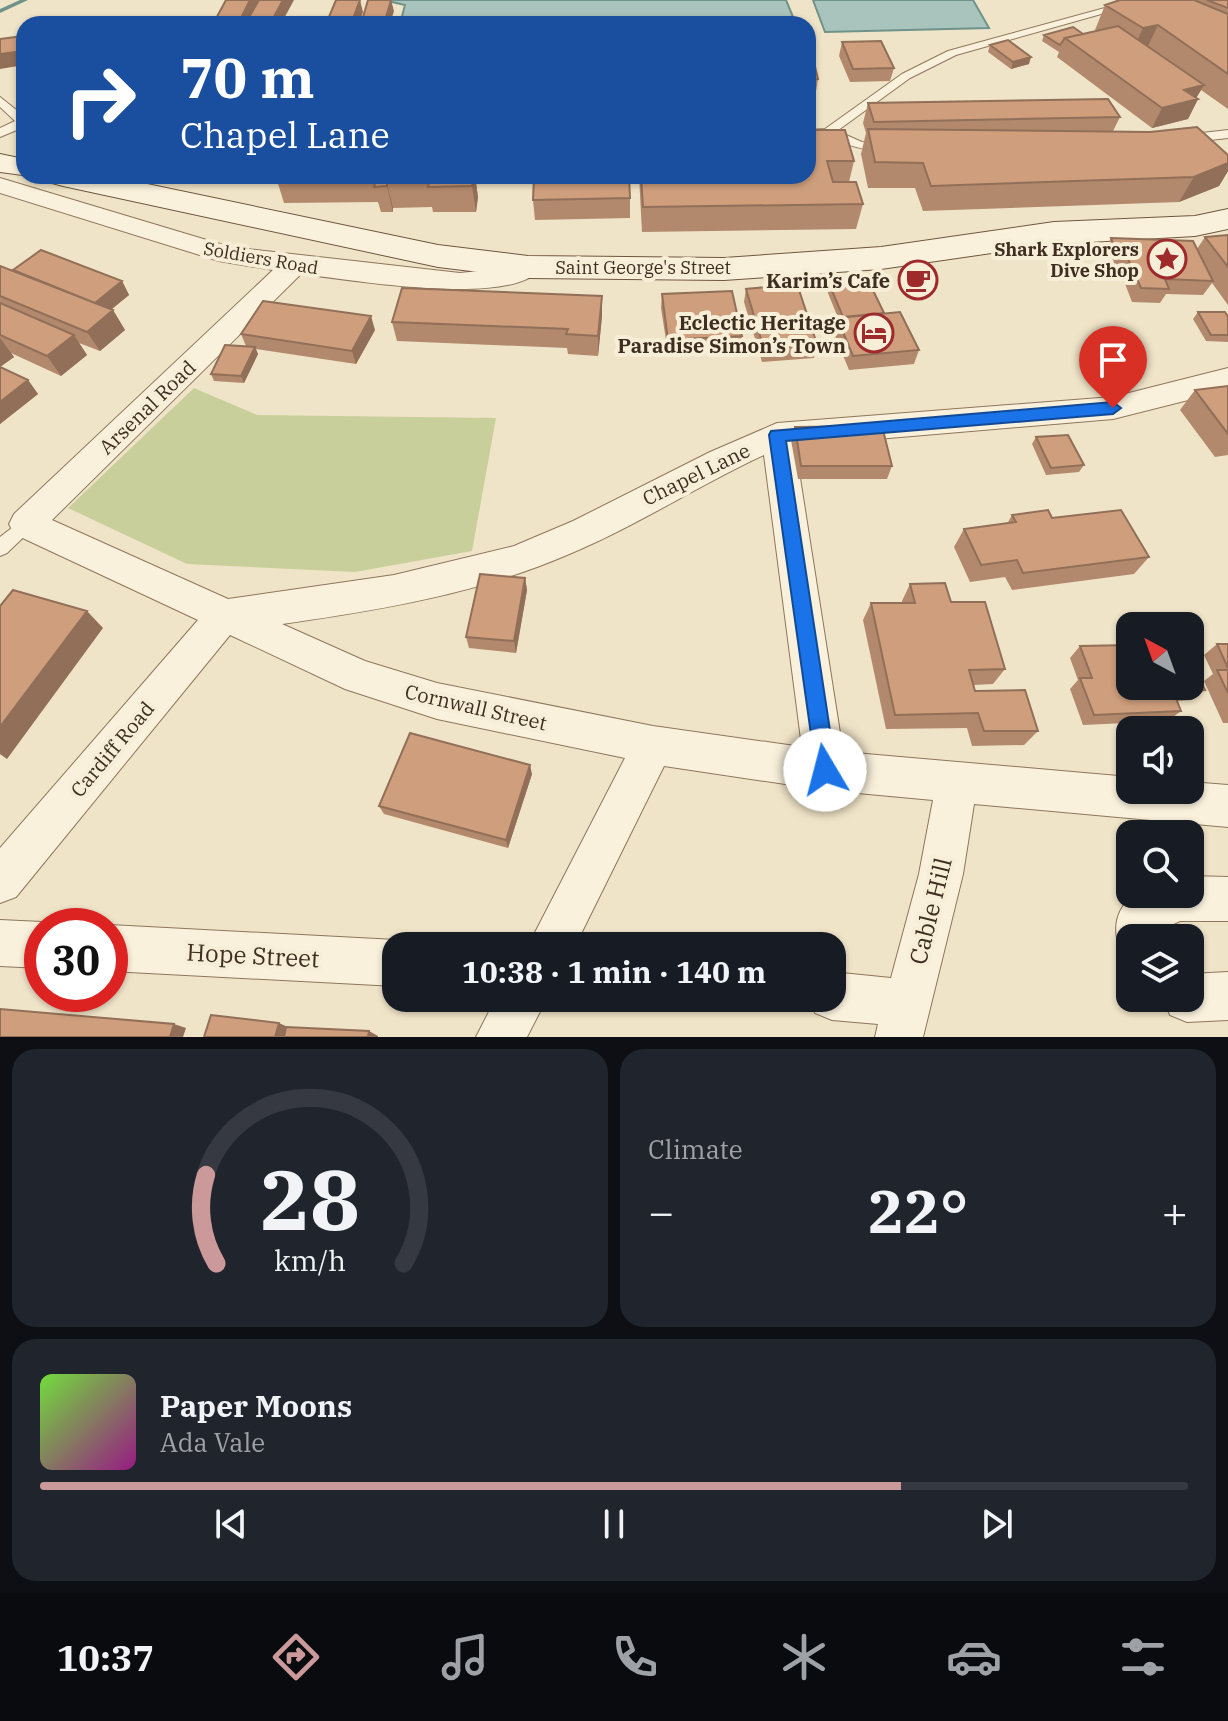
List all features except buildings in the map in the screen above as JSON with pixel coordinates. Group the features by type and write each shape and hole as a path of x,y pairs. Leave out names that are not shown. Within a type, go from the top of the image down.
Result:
{"main road":[{"name":"Saint George's Street","path":"100,184 438,256 528,267 739,268 881,258 1054,233 1195,226 1228,219"}],"street":[{"name":"Soldiers Road","path":"0,185 228,255 460,282 501,278 528,267"},
{"name":"Arsenal Road","path":"26,524 295,265"},
{"name":"Chapel Lane","path":"224,616 370,595 496,564 557,544 731,454 777,435 1113,408 1228,379"},
{"path":"777,435 825,770"},
{"name":"Cornwall Street","path":"26,524 359,677 437,701 653,745 825,770 1228,806"},
{"name":"Cardiff Road","path":"0,881 224,616"},
{"path":"558,932 653,745"},
{"name":"Cable Hill","path":"903,1020 941,874 957,784"},
{"path":"1139,924 1154,905 1179,897 1228,899"},
{"path":"0,943 24,944"},
{"name":"Hope Street","path":"128,949 382,962"},
{"path":"1204,997 1228,996"},
{"path":"846,1001 903,1020"},
{"path":"500,1037 515,1012"}],"lane":[{"path":"828,132 906,76 952,53 1146,0"},
{"path":"0,101 16,115"},
{"path":"816,133 828,132 860,146 908,146"},
{"path":"1173,141 1228,134"},
{"name":"Arsenal Road","path":"0,548 26,524"}],"green space":[{"path":"194,388 257,415 496,418 472,551 355,572 187,564 68,508"}],"water":[{"path":"383,0 786,0 793,16 402,16 405,5"},
{"path":"813,0 973,0 989,28 825,32"}],"waterway":[{"path":"0,11 25,0"}],"place":[{"name":"Shark Explorers Dive Shop","path":"1167,259"},
{"name":"Karim’s Cafe","path":"918,280"},
{"name":"Eclectic Heritage Paradise Simon’s Town","path":"874,333"}],"route":[{"path":"825,770 777,435 1113,408"}]}
